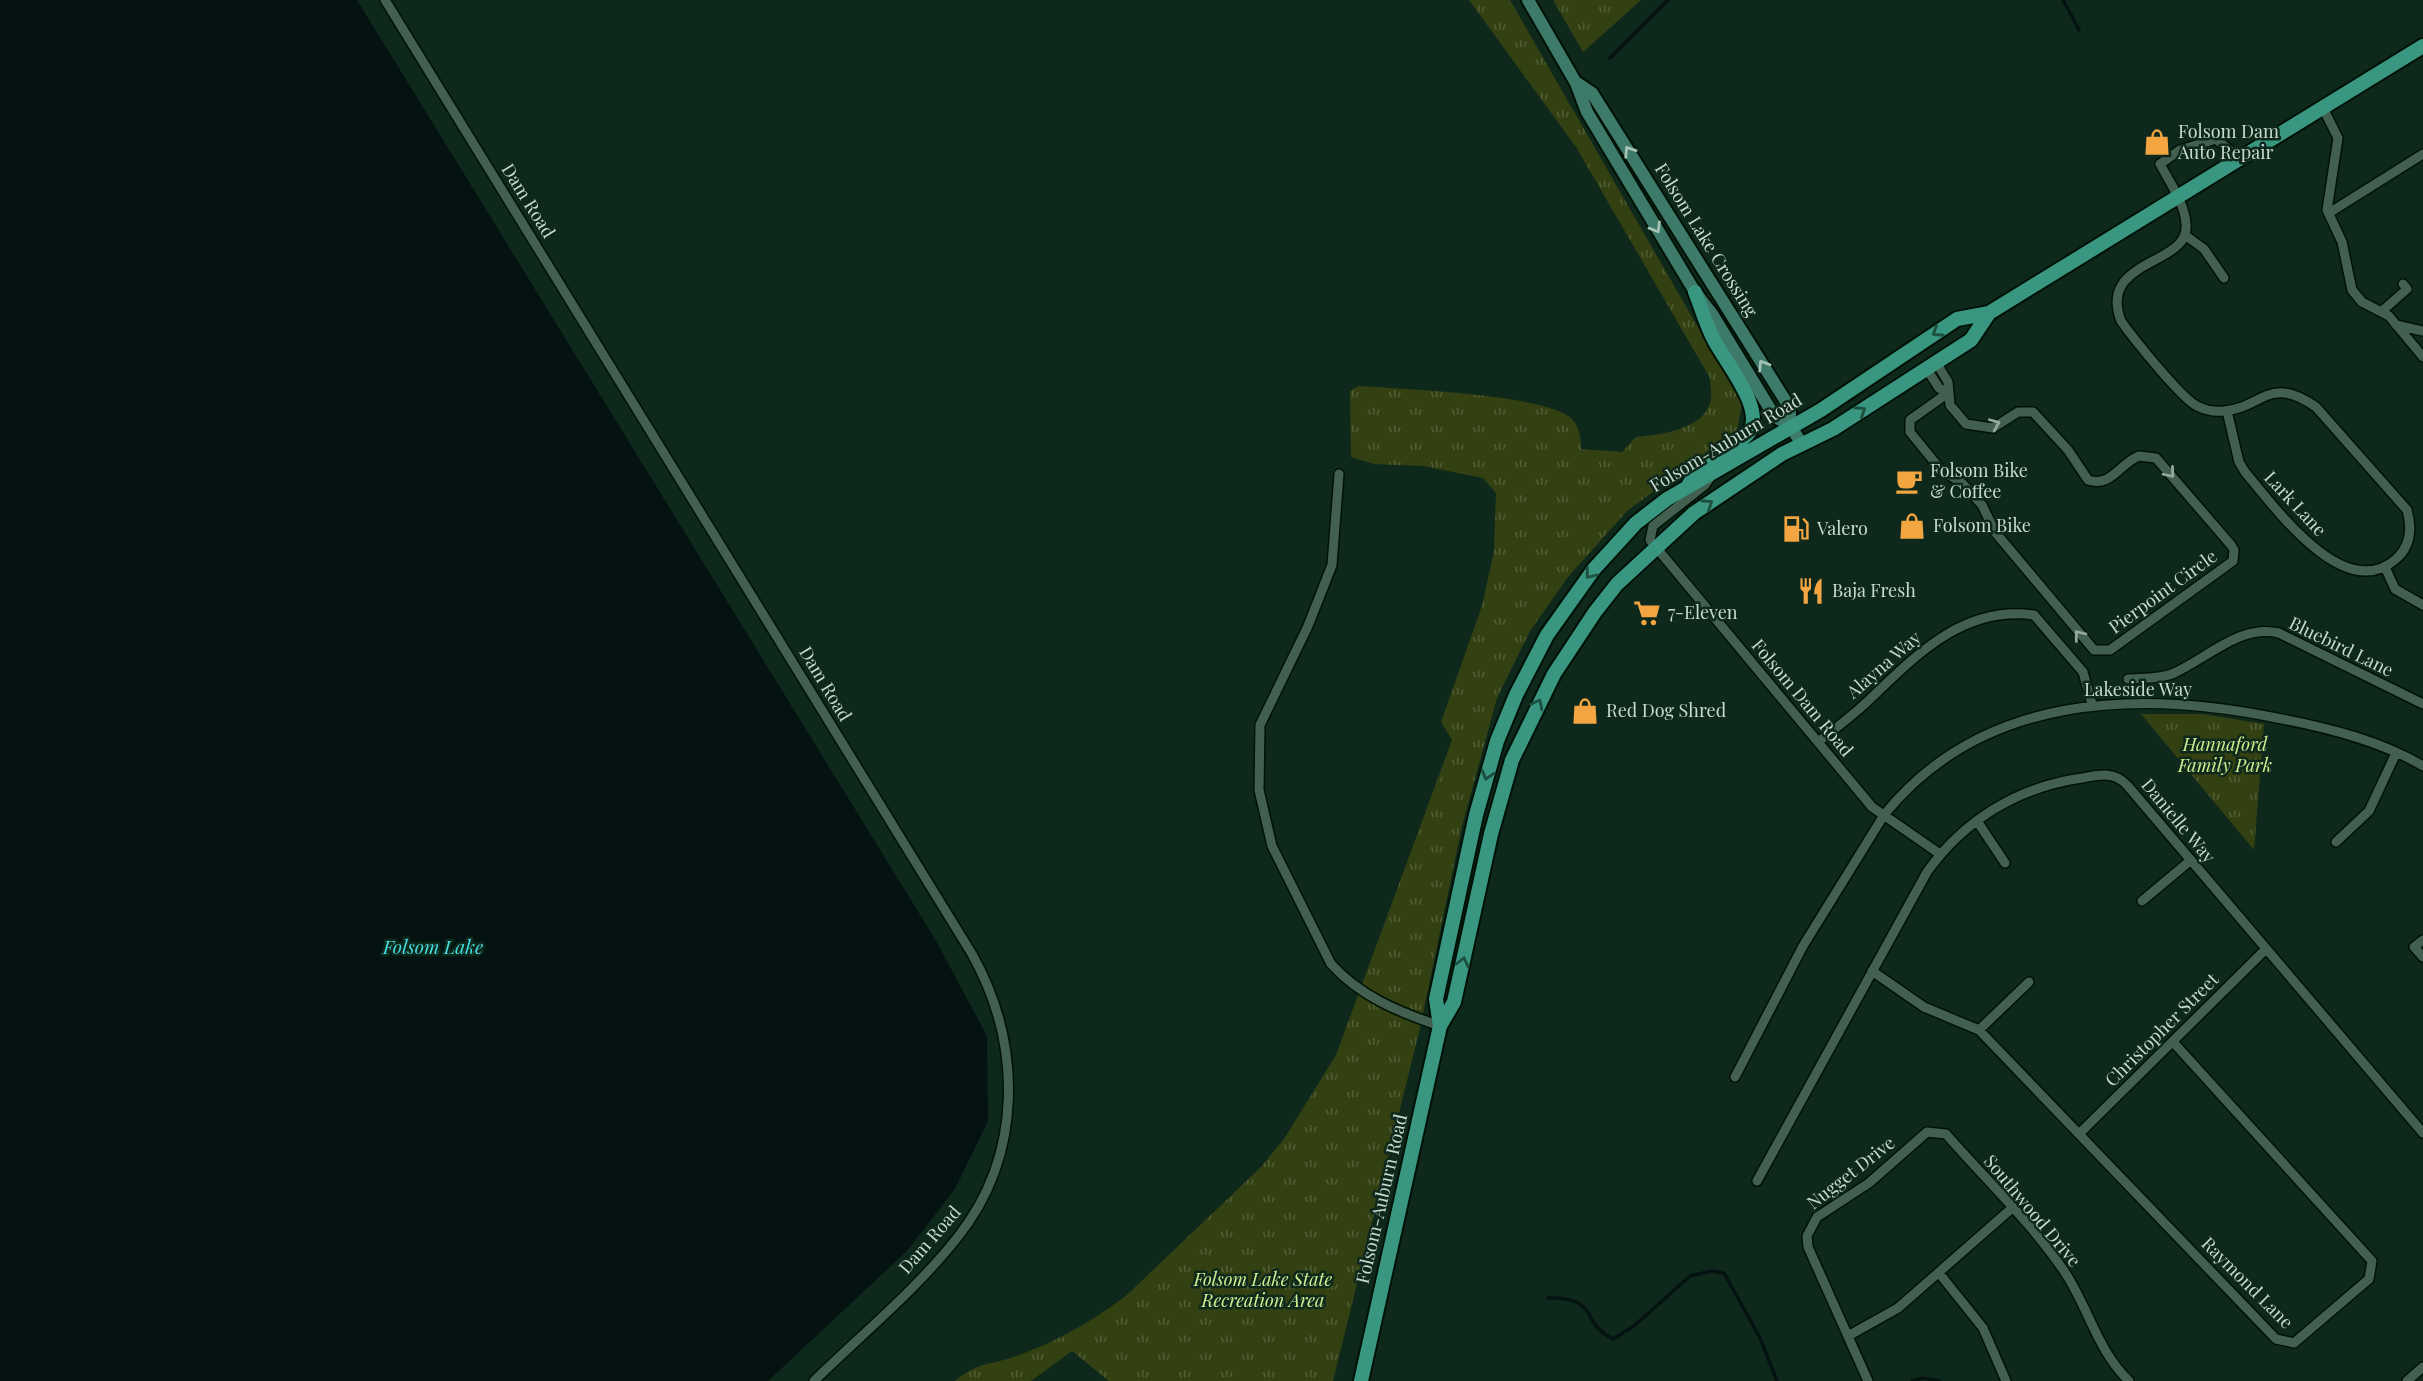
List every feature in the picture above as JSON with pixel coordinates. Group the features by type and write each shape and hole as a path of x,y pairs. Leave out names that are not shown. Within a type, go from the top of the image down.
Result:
{"main road":[{"name":"Folsom Lake Crossing","path":"1528,0 1576,83 1587,112 1695,292 1712,314 1774,417 1790,425"},
{"name":"Folsom-Auburn Road","path":"1440,1026 1436,999 1471,837 1497,741 1516,695 1547,635 1594,569 1636,523 1688,485 1790,425 1821,410 1957,319 1989,313 2423,46"},
{"name":"Folsom Lake Crossing","path":"1576,83 1592,93 1705,271 1790,408 1790,425 1801,443"},
{"path":"1688,485 1699,467 1746,436 1754,420 1751,403 1712,338 1695,292"},
{"name":"Folsom-Auburn Road","path":"1361,1381 1440,1026 1454,1002 1501,798 1512,761 1536,708 1574,640 1595,612 1655,547 1694,513 1801,443 1833,429 1971,341 1989,313"}],"street":[{"name":"Dam Road","path":"385,0 972,954 997,1007 1009,1064 1009,1113 998,1161 983,1198 968,1223 937,1261 814,1381"},
{"path":"2322,106 2338,138 2329,213 2342,242 2352,290 2362,302 2381,312 2396,325 2423,357"},
{"path":"2238,158 2216,139 2180,150 2160,164 2186,220 2185,235 2176,246 2123,283 2118,292 2118,312 2124,326 2189,400 2203,408 2227,411 2270,394 2294,395 2316,407 2407,510 2409,539 2399,557 2385,567 2395,589 2423,605"},
{"path":"2329,213 2423,154"},
{"path":"2185,235 2204,250 2224,278"},
{"path":"2381,312 2407,289 2403,284"},
{"path":"2396,325 2423,331"},
{"name":"Pierpoint Circle","path":"1931,365 1938,388 1948,393 1954,411 1966,425 1993,428 2018,412 2033,412 2068,450 2082,475 2093,482 2109,479 2139,456 2156,458 2231,545 2234,550 2233,561 2110,650 2094,650 1995,532 1982,505 1962,483 1941,470 1910,432 1910,420 1948,393"},
{"name":"Lark Lane","path":"2227,411 2239,462 2305,542 2352,568 2363,571 2385,567"},
{"path":"1655,547 1649,534 1653,526 1705,485 1718,468"},
{"path":"1339,474 1332,565 1308,626 1260,725 1259,790 1272,846 1331,964 1345,979 1389,1008 1440,1026"},
{"name":"Folsom Dam Road","path":"1655,547 1872,807 1940,854"},
{"name":"Alayna Way","path":"1818,742 1923,649 1954,630 2008,612 2034,615 2083,671 2092,704"},
{"name":"Bluebird Lane","path":"2128,679 2172,674 2245,634 2266,630 2278,633 2423,705"},
{"name":"Lakeside Way","path":"1735,1077 1803,946 1885,815 1905,791 1935,766 1988,735 2032,716 2092,704 2172,704 2242,710 2315,726 2396,753 2423,765"},
{"path":"2336,842 2369,811 2396,753"},
{"name":"Danielle Way","path":"1757,1181 1872,971 1940,854 1977,821 2000,805 2037,788 2110,775 2123,780 2423,1133"},
{"path":"1977,821 2005,863"},
{"path":"2142,901 2190,860"},
{"path":"2423,940 2414,947 2423,957"},
{"name":"Christopher Street","path":"2080,1133 2266,949"},
{"name":"Raymond Lane","path":"1872,971 1924,1007 1979,1030 2281,1342 2294,1343 2369,1279 2373,1273 2372,1261 2174,1042"},
{"path":"1979,1030 2029,982"},
{"name":"Nugget Drive","path":"1868,1381 1808,1247 1810,1225 1816,1217 1869,1183 1927,1132 1937,1131 1948,1136"},
{"name":"Southwood Drive","path":"1948,1136 2066,1275 2106,1354 2129,1381"},
{"path":"1848,1336 1883,1318 2011,1209"},
{"path":"1939,1273 1983,1328 2006,1381"},
{"path":"2407,1381 2423,1367"}],"green space":[{"name":"Folsom Lake State Recreation Area","path":"1469,0 1510,0 1742,404 1737,430 1627,511 1568,577 1530,631 1497,698 1462,826 1420,1028 1333,1381 1109,1381 1072,1351 1031,1381 955,1381 978,1367 1014,1357 1059,1338 1129,1293 1261,1167 1284,1139 1336,1055 1452,740 1441,722 1482,606 1494,551 1496,493 1483,478 1423,466 1374,464 1351,457 1350,391 1359,386 1405,389 1471,394 1534,404 1558,411 1572,419 1578,429 1581,449 1622,452 1636,437 1657,435 1691,424 1707,410 1711,400 1710,378 1576,147"},
{"path":"1553,0 1641,0 1583,52"},
{"name":"Hannaford Family Park","path":"2141,714 2202,714 2264,724 2254,850"}],"water":[{"name":"Folsom Lake","path":"0,0 357,0 935,939 987,1036 988,1121 955,1189 907,1251 768,1381 0,1381"}],"waterway":[{"path":"1610,58 1668,0"},
{"path":"2063,0 2079,30"},
{"path":"1548,1298 1576,1302 1588,1312 1596,1326 1613,1339 1634,1326 1690,1276 1712,1271 1724,1273 1760,1338 1777,1381"},
{"path":"1912,1381 1923,1378 1939,1381"}],"place":[{"name":"Folsom Dam Auto Repair","path":"2157,142"},
{"name":"Folsom Bike & Coffee","path":"1909,481"},
{"name":"Folsom Bike","path":"1912,526"},
{"name":"Valero","path":"1796,529"},
{"name":"Baja Fresh","path":"1811,591"},
{"name":"7-Eleven","path":"1647,613"},
{"name":"Red Dog Shred","path":"1585,711"}]}
